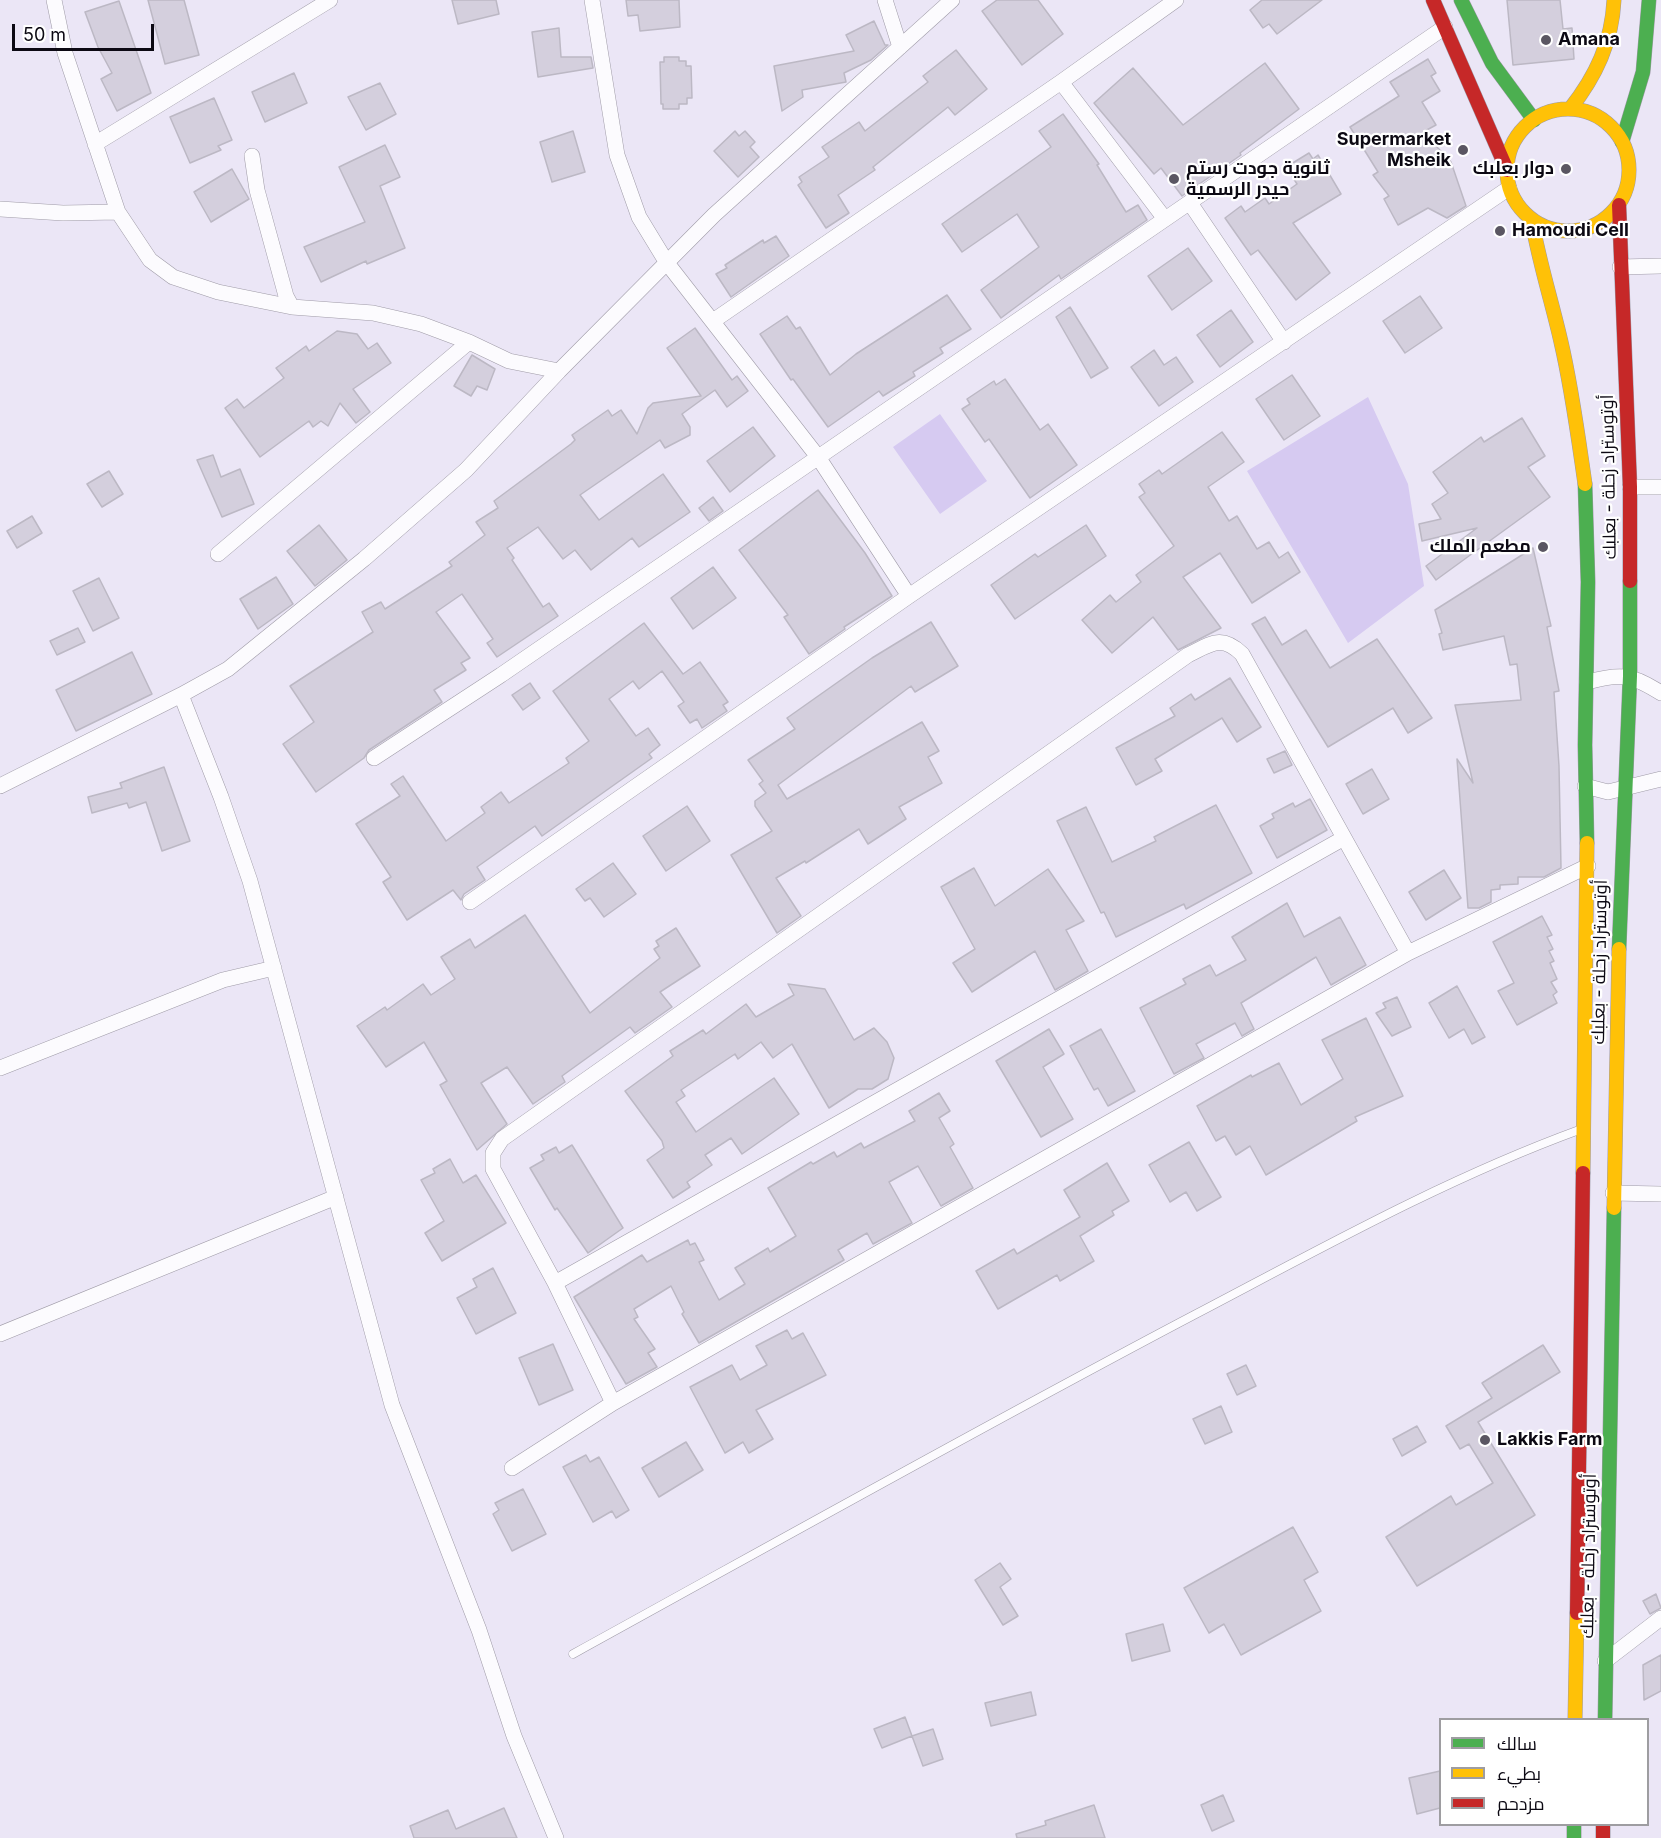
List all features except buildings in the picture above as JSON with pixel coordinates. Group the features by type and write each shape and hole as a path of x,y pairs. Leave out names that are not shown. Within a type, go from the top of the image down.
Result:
{"main road":[{"path":"1433,0 1507,170 1509,188 1522,212 1532,220 1554,230 1579,231 1601,222 1619,205 1629,174 1627,152 1623,142 1601,118 1570,109 1551,111 1534,120 1514,142 1507,170"},
{"path":"1461,0 1485,51 1508,89 1534,120"},
{"path":"1570,109 1601,63 1611,33 1614,0"},
{"path":"1623,142 1640,93 1646,63 1649,0"},
{"path":"1640,93 1654,80"},
{"name":"أوتوستراد زحلة - بعلبك","path":"1605,1718 1613,1193 1623,789 1630,675 1630,487 1619,205"},
{"name":"أوتوستراد زحلة - بعلبك","path":"1532,220 1538,258 1561,342 1576,418 1585,486 1588,582 1585,786 1587,866 1575,1718"}],"street":[{"path":"54,0 65,53 118,212 150,260 173,277 218,292 292,307 374,313 421,324 469,342 508,361 559,371"},
{"path":"95,144 330,0"},
{"path":"592,0 616,155 639,217 667,263 818,457 909,596"},
{"path":"885,0 900,47"},
{"path":"0,786 181,696 228,669 399,529 466,470 559,371 747,183 952,0"},
{"path":"713,321 1061,82 1176,0"},
{"path":"374,758 1190,203 1444,27"},
{"path":"1061,82 1165,219"},
{"path":"252,156 257,190 286,296 292,307"},
{"path":"470,902 909,596 1509,188"},
{"path":"1190,203 1284,342"},
{"path":"0,209 63,213 118,212"},
{"path":"1620,267 1661,266"},
{"path":"218,554 469,342"},
{"path":"1630,487 1661,487"},
{"path":"613,1403 555,1283 493,1169 493,1153 502,1139 1188,655 1220,642 1231,643 1242,654 1408,953"},
{"path":"1587,682 1613,674 1630,675 1661,693"},
{"path":"181,696 221,797 246,870 392,1405 479,1630 513,1736 556,1838"},
{"path":"1585,786 1602,792 1661,779"},
{"path":"555,1283 1344,838"},
{"path":"512,1468 613,1403 1408,953 1587,866"},
{"path":"0,1068 223,980 274,968"},
{"path":"1613,1193 1661,1194"},
{"path":"0,1334 336,1197"},
{"path":"1605,1661 1661,1618"}],"lane":[{"path":"573,1654 1031,1401 1253,1284 1440,1188 1516,1153 1583,1128"}],"shaded area":[{"path":"1368,397 1408,484 1424,586 1348,643 1247,471"},
{"path":"940,414 987,481 940,514 893,447"}],"traffic: fast":[{"path":"1461,0 1492,63 1534,120"},
{"path":"1622,142 1643,72 1649,0"},
{"path":"1585,484 1588,582 1585,745 1587,843"},
{"path":"1619,949 1630,676 1630,581"},
{"path":"1605,1718 1614,1208"},
{"path":"1574,1826 1574,1838"}],"traffic: slow":[{"path":"1570,109 1588,84 1601,58 1610,30 1614,0"},
{"path":"1568,109 1591,113 1611,127 1625,147 1629,170 1625,193 1611,213 1591,227 1568,231 1545,227 1525,213 1511,193 1507,170 1511,147 1525,127 1545,113 1568,109"},
{"path":"1532,221 1565,360 1585,484"},
{"path":"1583,1173 1587,843"},
{"path":"1614,1208 1619,949"},
{"path":"1575,1718 1577,1613"}],"traffic: jam":[{"path":"1433,0 1507,170"},
{"path":"1619,205 1630,487 1630,581"},
{"path":"1577,1613 1583,1173"},
{"path":"1603,1826 1603,1838"}],"place":[{"name":"Amana","path":"1546,40"},
{"name":"Supermarket Msheik","path":"1463,150"},
{"name":"دوار بعلبك","path":"1566,169"},
{"name":"ثانوية جودت رستم حيدر الرسمية","path":"1174,179"},
{"name":"Hamoudi Cell","path":"1500,231"},
{"name":"مطعم الملك","path":"1543,547"},
{"name":"Lakkis Farm","path":"1485,1440"}]}
